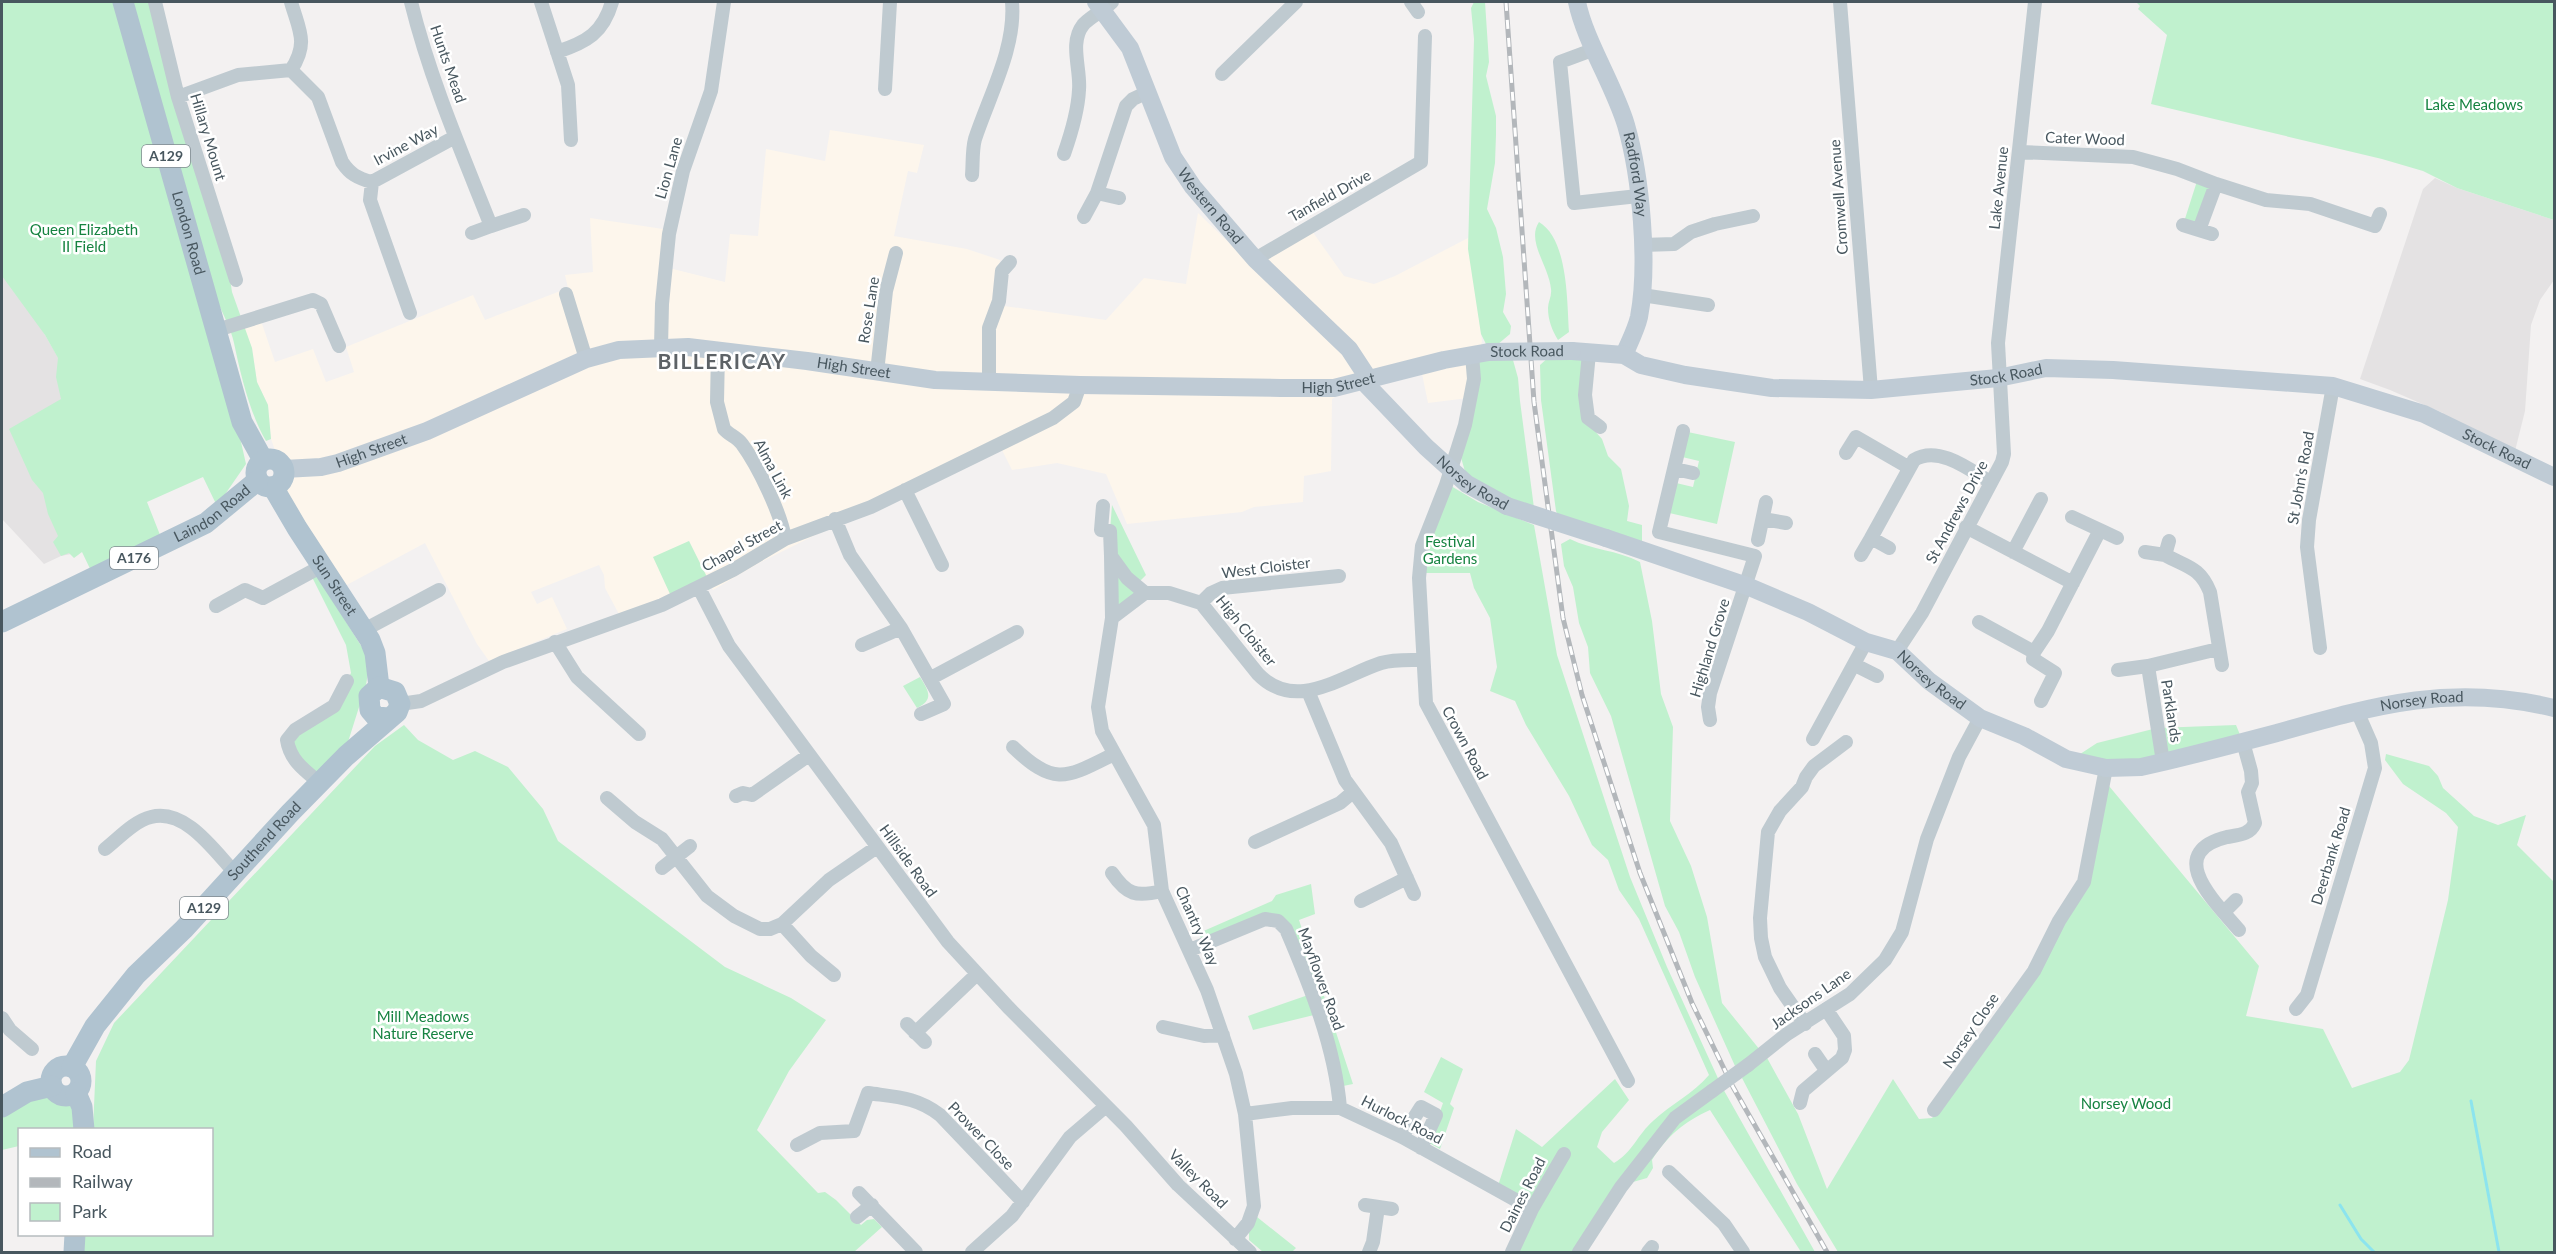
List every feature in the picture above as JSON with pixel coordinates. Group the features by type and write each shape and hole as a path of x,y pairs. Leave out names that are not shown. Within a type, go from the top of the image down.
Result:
{"main road":[{"name":"London Road","path":"123,2 242,422 269,474"},
{"name":"Radford Way","path":"1577,2 1626,125 1638,196 1642,245 1642,295 1638,320 1624,356"},
{"name":"Western Road","path":"1104,4 1130,48 1173,158 1209,207 1255,259 1349,349 1365,379"},
{"name":"High Street","path":"269,474 321,467 402,440 586,359 619,350 661,347 718,351 935,380 1080,385 1334,388 1444,360"},
{"name":"Stock Road","path":"1444,360 1481,354 1580,352 1624,356 1641,365 1685,375 1772,388 1871,390 1998,378 2046,368 2333,386 2424,414 2554,477"},
{"name":"Norsey Road","path":"1365,379 1467,484 1506,506 1747,586 1808,612 1866,642 1897,651 1929,681 1980,718 2024,736 2066,759 2106,768 2141,766 2243,742 2386,703 2453,697 2488,697 2554,708"},
{"name":"Sun Street","path":"269,474 297,528 364,630 375,653 379,687 395,692 386,711"},
{"name":"Laindon Road","path":"2,622 206,523 269,474"},
{"name":"Southend Road","path":"72,1067 94,1026 136,975 184,929 386,711"},
{"name":"A129","path":"52,1086 54,1072 62,1066 72,1067"},
{"path":"2,1107 27,1092 52,1086 62,1096 76,1093 81,1079 72,1067"},
{"path":"76,1093 82,1107 84,1128"},
{"path":"74,1252 75,1236"}],"street":[{"name":"Hillary Mount","path":"155,2 178,97 236,280"},
{"path":"178,97 238,75 291,70 303,48 291,2"},
{"name":"Hunts Mead","path":"411,2 418,31 491,226"},
{"path":"541,2 568,86 571,140"},
{"path":"557,51 581,44 596,32 608,17 612,2"},
{"name":"Lion Lane","path":"661,347 662,304 669,234 683,171 711,91 724,2"},
{"path":"885,89 890,2"},
{"path":"972,175 969,140 997,86 1010,29 1012,2"},
{"path":"1222,74 1296,2"},
{"name":"Cromwell Avenue","path":"1840,2 1871,390"},
{"name":"Lake Avenue","path":"1998,378 1998,343 2035,2"},
{"path":"1064,144 1079,90 1076,46 1078,36 1082,26 1104,4"},
{"name":"Tanfield Drive","path":"1255,259 1421,162 1425,36"},
{"path":"1595,49 1560,62 1574,203 1638,196"},
{"path":"291,70 318,97 342,162 347,169 354,176 372,182 370,200 410,313"},
{"path":"1084,216 1097,193 1126,106 1132,99 1148,92"},
{"name":"Irvine Way","path":"372,182 456,137"},
{"name":"Cater Wood","path":"2020,152 2133,157 2177,169 2266,200 2310,204 2376,225"},
{"path":"2183,225 2205,232 2216,184"},
{"path":"1097,193 1119,198"},
{"path":"472,233 524,215"},
{"path":"1642,245 1674,244 1691,232 1753,216"},
{"name":"Rose Lane","path":"877,372 886,291 896,253"},
{"path":"989,381 989,328 999,302 1002,271 1010,262"},
{"path":"566,294 586,359"},
{"path":"1642,295 1708,305"},
{"path":"217,330 313,300 321,304 339,346"},
{"name":"Alma Link","path":"718,351 717,402 724,424 727,432 737,438 745,449 776,508 785,539"},
{"path":"1580,352 1588,417 1600,427"},
{"name":"Crown Road","path":"1481,354 1473,379 1465,425 1422,546 1419,578 1422,660 1428,710 1628,1081"},
{"name":"St Andrews Drive","path":"1897,651 1922,613 2002,462 2005,445 1998,378"},
{"name":"Chapel Street","path":"386,711 428,698 503,662 555,642 622,621 699,588 785,539 871,507 1053,418 1074,402 1080,385"},
{"name":"St John's Road","path":"2320,648 2307,547 2309,520 2333,386"},
{"path":"1683,431 1659,532 1757,548"},
{"path":"1846,453 1856,437 1908,467"},
{"path":"1861,555 1908,467 1922,455 1932,454 1950,460 1990,482"},
{"path":"1675,469 1692,473"},
{"path":"905,490 942,565"},
{"path":"2013,552 2041,499"},
{"name":"Highland Grove","path":"1710,720 1708,707 1710,693 1747,586 1766,502"},
{"path":"1103,506 1101,530 1110,531 1111,556 1127,578 1145,593 1112,618"},
{"path":"2072,517 2118,538"},
{"path":"835,519 850,555 901,628 944,704 921,714"},
{"path":"1763,519 1786,523"},
{"path":"1966,527 2073,583"},
{"path":"2041,701 2055,673 2033,659 2034,652 2048,631 2100,530"},
{"path":"1871,538 1889,548"},
{"path":"2165,555 2169,541"},
{"path":"2145,552 2165,555 2199,571 2210,592 2222,665"},
{"name":"Chantry Way","path":"1111,556 1112,618 1098,707 1102,731 1127,772 1154,825 1162,891 1191,950 1223,1035 1245,1114 1254,1206 1248,1223 1234,1239"},
{"path":"216,606 245,590 263,598 322,566"},
{"name":"West Cloister","path":"1201,603 1211,593 1222,588 1339,576"},
{"name":"Hillside Road","path":"699,588 729,646 948,942 1104,1107 1125,1126"},
{"path":"364,630 439,590"},
{"name":"High Cloister","path":"1145,593 1169,593 1201,603 1268,684 1284,689 1308,691 1346,680 1384,662 1422,660"},
{"path":"1979,622 2034,652"},
{"path":"862,645 901,628"},
{"path":"931,678 1017,632"},
{"path":"555,642 577,677 639,734"},
{"path":"1812,739 1844,686 1866,642"},
{"name":"Parklands","path":"2118,670 2148,666 2218,649"},
{"path":"1855,665 1877,676"},
{"name":"Parklands","path":"2148,666 2163,762"},
{"path":"320,783 297,763 289,752 287,740 295,730 334,706 346,681"},
{"path":"1308,691 1342,774 1391,843 1414,894"},
{"name":"Deerbank Road","path":"2296,1009 2307,995 2375,768 2371,743 2357,711"},
{"name":"Jacksons Lane","path":"1579,1252 1621,1187 1675,1118 1864,982 1885,960 1902,932 1927,839 1959,757 1980,718"},
{"path":"1804,1024 1780,988 1765,957 1761,938 1760,918 1768,832 1780,811 1802,787 1814,765 1846,742"},
{"path":"2239,930 2200,882 2195,868 2199,856 2210,844 2247,833 2255,823 2248,792 2252,783 2251,771 2243,742"},
{"path":"1013,747 1040,771 1053,776 1082,770 1114,754"},
{"path":"736,796 743,793 752,795 809,755"},
{"name":"Norsey Close","path":"1934,1110 2039,975 2055,919 2084,882 2106,768"},
{"path":"1255,842 1340,803 1353,792"},
{"path":"607,798 635,822 662,839 707,896 745,923 760,929 770,929 782,924 829,880 877,847"},
{"path":"105,849 151,817 175,818 190,828 236,874"},
{"path":"662,868 690,846"},
{"path":"1112,873 1122,887 1131,893 1148,894 1162,891"},
{"path":"1361,901 1407,878"},
{"path":"2224,912 2236,900"},
{"name":"Mayflower Road","path":"1191,950 1265,919 1278,921 1286,929 1318,1014 1336,1077 1340,1108"},
{"path":"782,924 811,956 834,975"},
{"path":"916,1033 977,974"},
{"path":"1800,1104 1803,1091 1842,1058 1846,1044 1844,1036 1826,1009"},
{"path":"2,1018 10,1030 32,1049"},
{"path":"1163,1027 1204,1036 1223,1035"},
{"path":"1815,1054 1826,1070"},
{"name":"Prower Close","path":"797,1145 820,1132 854,1131 868,1093 909,1098 926,1104 940,1115 1023,1202"},
{"path":"972,1252 1007,1222 1071,1137 1104,1107"},
{"path":"1402,1137 1421,1107 1431,1111 1436,1115 1421,1148"},
{"name":"Hurlock Road","path":"1245,1114 1292,1108 1340,1108 1402,1137 1532,1209"},
{"name":"Valley Road","path":"1125,1126 1178,1185 1250,1252"},
{"name":"Daines Road","path":"1512,1252 1532,1209 1564,1154"},
{"path":"1669,1172 1724,1224 1743,1252"},
{"path":"859,1193 916,1252"},
{"path":"857,1217 872,1205"},
{"path":"1369,1252 1373,1242 1372,1206 1392,1209"}],"shaded area":[{"path":"830,130 924,145 917,173 908,171 894,236 967,249 1000,260 997,305 1106,320 1144,278 1186,284 1198,213 1253,266 1312,231 1344,276 1374,284 1395,276 1468,238 1482,341 1468,398 1428,403 1419,359 1362,380 1332,399 1331,471 1304,476 1303,502 1254,507 1242,512 1127,524 1106,474 1057,463 1012,470 999,444 761,562 713,590 689,541 678,547 670,594 620,616 605,588 604,575 599,565 531,592 537,604 552,597 567,629 489,661 477,644 425,543 343,587 287,497 284,475 271,439 268,405 257,382 252,348 242,324 260,318 275,362 313,349 326,382 354,372 346,347 473,295 485,320 568,288 565,275 593,272 590,218 663,229 669,268 725,282 730,234 758,236 766,149 825,161"},
{"path":"2435,178 2457,188 2554,220 2554,280 2540,300 2531,325 2525,411 2515,451 2441,416 2443,413 2360,379 2423,189"},
{"path":"2,261 81,397 81,552 61,556 44,564 2,519"}],"green space":[{"name":"Queen Elizabeth II Field","path":"2,2 155,2 228,265 232,292 252,348 257,382 268,405 271,439 266,441 250,406 233,338 218,303 211,310 246,464 217,506 203,477 147,502 164,545 94,577 82,552 74,558 69,553 61,556 53,542 58,536 48,514 43,493 32,480 9,429 61,399 56,377 58,358 45,335 2,276"},
{"path":"1474,2 1485,2 1489,62 1486,76 1496,116 1495,163 1487,209 1496,228 1503,257 1506,294 1503,312 1511,326 1510,334 1497,345 1486,344 1481,334 1468,249 1474,39 1471,8"},
{"name":"Lake Meadows","path":"2136,2 2554,2 2554,220 2457,188 2423,171 2382,159 2151,104 2167,35 2138,9 2140,6"},
{"path":"2198,178 2216,184 2199,230 2183,225"},
{"path":"1539,222 1549,230 1556,242 1564,272 1569,332 1558,340 1549,317 1548,306 1551,292 1549,280 1535,237"},
{"path":"1561,353 1571,360 1588,360 1593,429 1602,439 1608,456 1621,469 1629,506 1627,521 1642,525 1642,543 1559,518 1556,511 1541,400 1540,365 1551,355"},
{"path":"1478,357 1513,360 1518,378 1534,508 1468,482 1460,454"},
{"path":"1683,431 1735,442 1717,524 1665,512 1672,482 1693,487 1699,461 1678,456"},
{"name":"Festival Gardens","path":"1451,486 1478,502 1534,525 1557,655 1630,877 1667,967 1722,1087 1815,1252 1801,1252 1710,1110 1684,1125 1670,1137 1652,1160 1653,1168 1647,1178 1633,1182 1579,1252 1512,1252 1532,1209 1497,1189 1516,1129 1542,1147 1615,1079 1629,1100 1602,1132 1597,1147 1614,1163 1626,1154 1653,1121 1709,1075 1639,919 1619,890 1608,860 1592,845 1569,796 1526,725 1515,701 1490,691 1497,667 1490,618 1474,588 1470,573 1424,573 1426,553"},
{"path":"1112,505 1146,575 1136,585 1145,593 1112,618 1110,531"},
{"path":"1570,539 1640,562 1652,621 1661,694 1673,727 1670,821 1691,866 1707,917 1722,1003 1760,1050 1735,1066 1695,977 1679,932 1665,906 1611,716 1590,673 1588,647 1579,623 1573,587 1564,566 1561,544"},
{"path":"689,541 707,577 670,594 653,557"},
{"path":"314,571 370,660 366,685 348,742 317,781 289,752 295,730 334,706 351,673 346,645 310,573"},
{"path":"920,677 926,687 928,698 917,708 903,686"},
{"name":"Mill Meadows Nature Reserve","path":"404,725 418,740 453,760 475,751 508,767 543,809 558,841 725,967 791,998 826,1020 789,1071 757,1130 818,1193 825,1192 836,1200 861,1225 867,1220 874,1219 882,1227 854,1252 80,1252 80,1236 213,1236 213,1128 93,1128 96,1061 114,1023 375,746"},
{"path":"2236,725 2243,742 2163,762 2071,760 2097,743 2157,728"},
{"name":"Norsey Wood","path":"2386,754 2429,766 2438,776 2443,788 2474,816 2498,825 2526,815 2517,845 2554,882 2554,1252 1838,1252 1797,1184 1742,1078 1766,1056 1798,1114 1827,1189 1893,1079 1919,1119 1932,1118 1964,1078 2067,914 2109,786 2259,966 2246,1016 2323,1029 2352,1088 2400,1072 2409,1060 2448,900 2458,827 2446,813 2403,784 2385,760"},
{"path":"1311,884 1315,914 1299,920 1353,1084 1338,1087 1318,1014 1253,1030 1248,1016 1311,994 1278,921 1203,944 1199,933 1272,901 1276,895"},
{"path":"1441,1057 1463,1069 1450,1104 1454,1108 1440,1149 1429,1143 1443,1103 1424,1092"},
{"path":"58,1093 67,1096 83,1128 18,1128 18,1146 2,1150 2,1107"},
{"path":"1257,1217 1296,1248 1292,1252 1263,1252 1249,1240 1249,1229"}],"waterway":[{"path":"2471,1101 2499,1252"},
{"path":"2340,1205 2361,1239 2374,1252"}],"railway":[{"path":"1506,2 1534,402 1563,618 1582,695 1640,873 1692,1003 1733,1087 1827,1252"}],"district":[{"name":"BILLERICAY","path":"722,362"}]}
